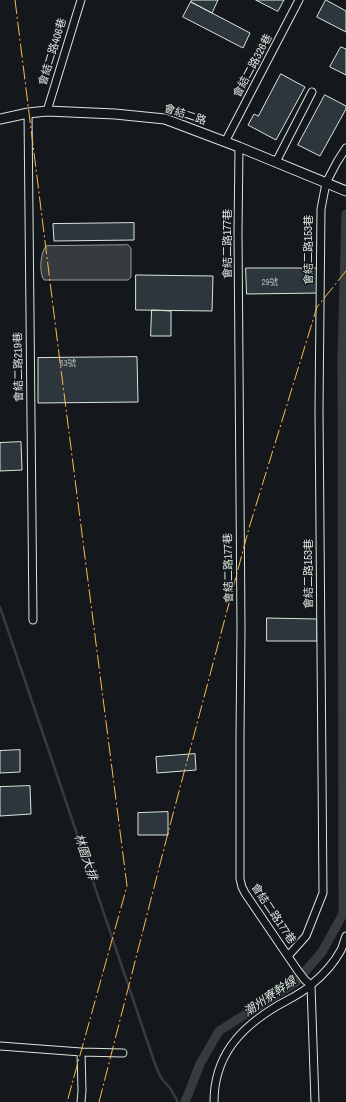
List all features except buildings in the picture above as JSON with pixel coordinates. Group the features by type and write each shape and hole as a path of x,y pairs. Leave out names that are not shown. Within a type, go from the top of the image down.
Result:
{"street":[{"name":"會結二路406巷","path":"47,111 81,0"},
{"name":"會結二路326巷","path":"225,142 299,0"},
{"path":"276,162 312,92"},
{"name":"會結二路","path":"0,119 28,113 47,111 115,114 165,119 239,147 346,191"},
{"name":"會結二路219巷","path":"28,113 33,620"},
{"name":"會結二路177巷","path":"239,147 238,232 241,628 240,879 245,893 298,971 311,985"},
{"name":"會結二路153巷","path":"288,956 306,936 322,893 319,409 321,209 328,184 337,162 346,148"},
{"path":"214,1102 216,1080 222,1061 236,1039 252,1022 311,985 332,964 341,950 346,936"},
{"path":"311,985 316,1102"},
{"path":"0,1046 81,1052 123,1053"},
{"path":"81,1052 82,1102"}],"shaded area":[{"path":"128,245 131,248 131,277 128,280 44,280 42,277 41,258 46,246"}],"waterway":[{"name":"潮州寮幹線","path":"185,1102 200,1064 219,1031 295,983 322,952 343,914 342,355 346,214"},
{"name":"林園大排","path":"0,607 155,1064 161,1078 170,1088 178,1102"}],"power":[{"path":"15,0 127,886 67,1102"},
{"path":"99,1102 169,829 249,528 317,307 346,271"}]}
